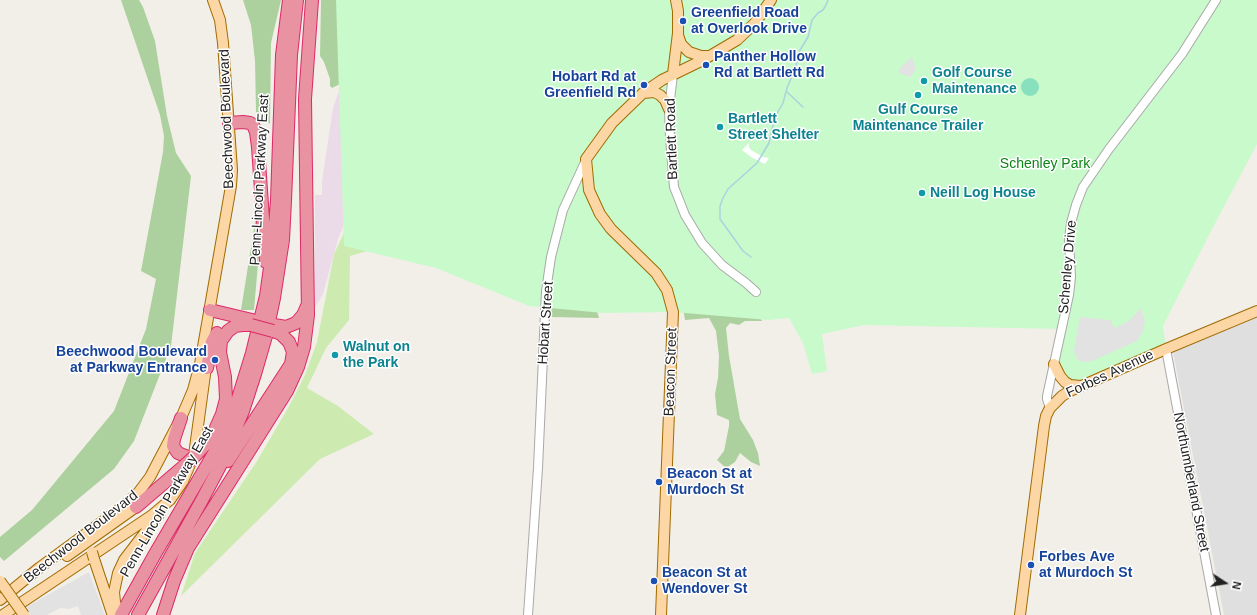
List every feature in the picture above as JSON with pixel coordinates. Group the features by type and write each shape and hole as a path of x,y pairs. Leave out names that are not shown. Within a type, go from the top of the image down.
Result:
{"highway":[{"name":"Penn-Lincoln Parkway East","path":"119,614 212,458 227,426 241,390 257,334 266,296 276,219 282,55 289,0"},
{"name":"Penn-Lincoln Parkway East","path":"138,615 202,500 228,448 243,411 261,355 274,298 280,259 284,220 291,55 298,0"},
{"path":"163,615 174,581 194,538 291,383 298,367 304,346 308,326 305,105 312,0"},
{"path":"229,123 250,123 255,128 257,136 266,269 266,296"},
{"path":"210,310 274,328 286,327 296,323 304,315 308,303"},
{"path":"207,368 212,342 216,334 225,324 248,321"},
{"path":"209,442 222,414 226,399 226,377 220,352 221,341 228,331 235,326 248,321"},
{"path":"202,500 291,364 293,352 289,342 274,328"},
{"path":"136,506 209,442 227,416 241,390"},
{"path":"181,418 174,439 174,446 178,453 189,460"}],"main road":[{"name":"Beechwood Boulevard","path":"3,599 39,568 134,497 146,482 181,418 190,398 197,378 231,186 229,123 223,43 220,20 213,0"},
{"path":"673,74 678,33 678,11 676,0"},
{"name":"Hobart Street","path":"586,159 612,123 643,93 662,80 711,56 737,40 747,31 771,0"},
{"path":"678,33 681,44 689,52 701,56 711,56"},
{"path":"643,93 654,92 660,95 665,100 669,109"},
{"name":"Beacon Street","path":"586,159 589,190 600,214 611,229 656,273 667,290 673,312 661,615"},
{"name":"Beechwood Boulevard","path":"2,615 151,516 170,500 183,481 194,455 207,368 210,310"},
{"name":"Forbes Avenue","path":"1020,615 1044,426 1046,416 1050,408 1062,396 1083,386 1257,311"},
{"path":"1054,364 1065,382 1070,385 1083,386"},
{"path":"3,599 88,542 136,506 151,486 163,450"},
{"path":"119,614 115,602 114,592 119,569 170,500"},
{"path":"88,542 119,614"},
{"path":"0,581 24,615"}],"street":[{"name":"Schenley Drive","path":"1050,408 1047,396 1069,294 1069,239 1071,223 1083,187 1108,148 1182,54 1216,0"},
{"name":"Bartlett Road","path":"673,74 669,109 674,187 685,215 702,243 722,265 756,292"},
{"name":"Hobart Street","path":"528,615 538,468 546,292 551,257 563,210 586,159"},
{"name":"Northumberland Street","path":"1166,349 1216,615"}],"shaded area":[{"path":"912,57 916,69 910,77 898,72 902,66"},
{"path":"342,83 349,212 338,239 323,294 315,307 315,195 322,195 322,181 333,108"},
{"path":"1141,308 1145,321 1143,331 1137,341 1092,361 1082,362 1077,359 1074,350 1080,317 1110,320 1115,328 1129,321"},
{"path":"1257,317 1257,615 1224,615 1173,352"},
{"path":"89,572 105,615 81,615 78,606 69,609 60,608 47,615 30,615 24,608"}],"green space":[{"path":"121,0 139,0 143,7 155,41 167,116 176,153 191,176 171,346 134,441 114,469 4,561 0,557 0,537 32,510 114,411 146,329 156,279 141,271 163,152 164,136 160,115"},
{"path":"243,0 281,0 271,43 270,124 256,112 255,61 251,25"},
{"path":"321,0 346,0 342,83 332,88 330,86 330,79 324,62 320,56"},
{"name":"Schenley Park","path":"336,0 1257,0 1257,144 1163,326 1166,349 1070,385 1054,364 1061,329 864,325 822,334 827,371 812,374 803,343 789,318 768,320 673,312 603,313 529,306 436,268 344,246"},
{"path":"1030,78 1036,81 1039,87 1036,93 1030,96 1024,93 1021,87 1024,81"},
{"path":"255,198 261,229 254,310 241,310 256,216"},
{"path":"351,218 388,245 350,256 349,320 326,348 307,388 338,406 374,434 320,459 181,596 195,553 257,461 288,408 305,375 317,342 334,254"},
{"path":"550,299 595,304 599,318 551,317"},
{"path":"683,308 757,309 762,321 745,321 739,325 730,323 726,328 729,356 740,419 753,440 758,453 760,466 751,462 740,453 735,462 726,468 717,460 724,451 729,420 717,415 715,394 718,378 719,356 716,331 709,318 685,320"}],"pier":[{"path":"749,143 751,150 763,157 769,158 765,164 751,157 742,150"}],"waterway":[{"path":"751,257 743,251 720,219 720,206 728,189 757,163 769,143 775,117 783,103 800,50 808,37 812,20 823,10 828,0"},
{"path":"787,92 803,107"}],"place":[{"name":"Greenfield Road at Overlook Drive","path":"683,21"},
{"name":"Panther Hollow Rd at Bartlett Rd","path":"706,65"},
{"name":"Golf Course Maintenance","path":"924,81"},
{"name":"Hobart Rd at Greenfield Rd","path":"644,85"},
{"name":"Gulf Course Maintenance Trailer","path":"918,95"},
{"name":"Bartlett Street Shelter","path":"720,127"},
{"name":"Neill Log House","path":"922,193"},
{"name":"Walnut on the Park","path":"335,355"},
{"name":"Beechwood Boulevard at Parkway Entrance","path":"215,360"},
{"name":"Beacon St at Murdoch St","path":"659,482"},
{"name":"Forbes Ave at Murdoch St","path":"1031,565"},
{"name":"Beacon St at Wendover St","path":"654,581"}]}
